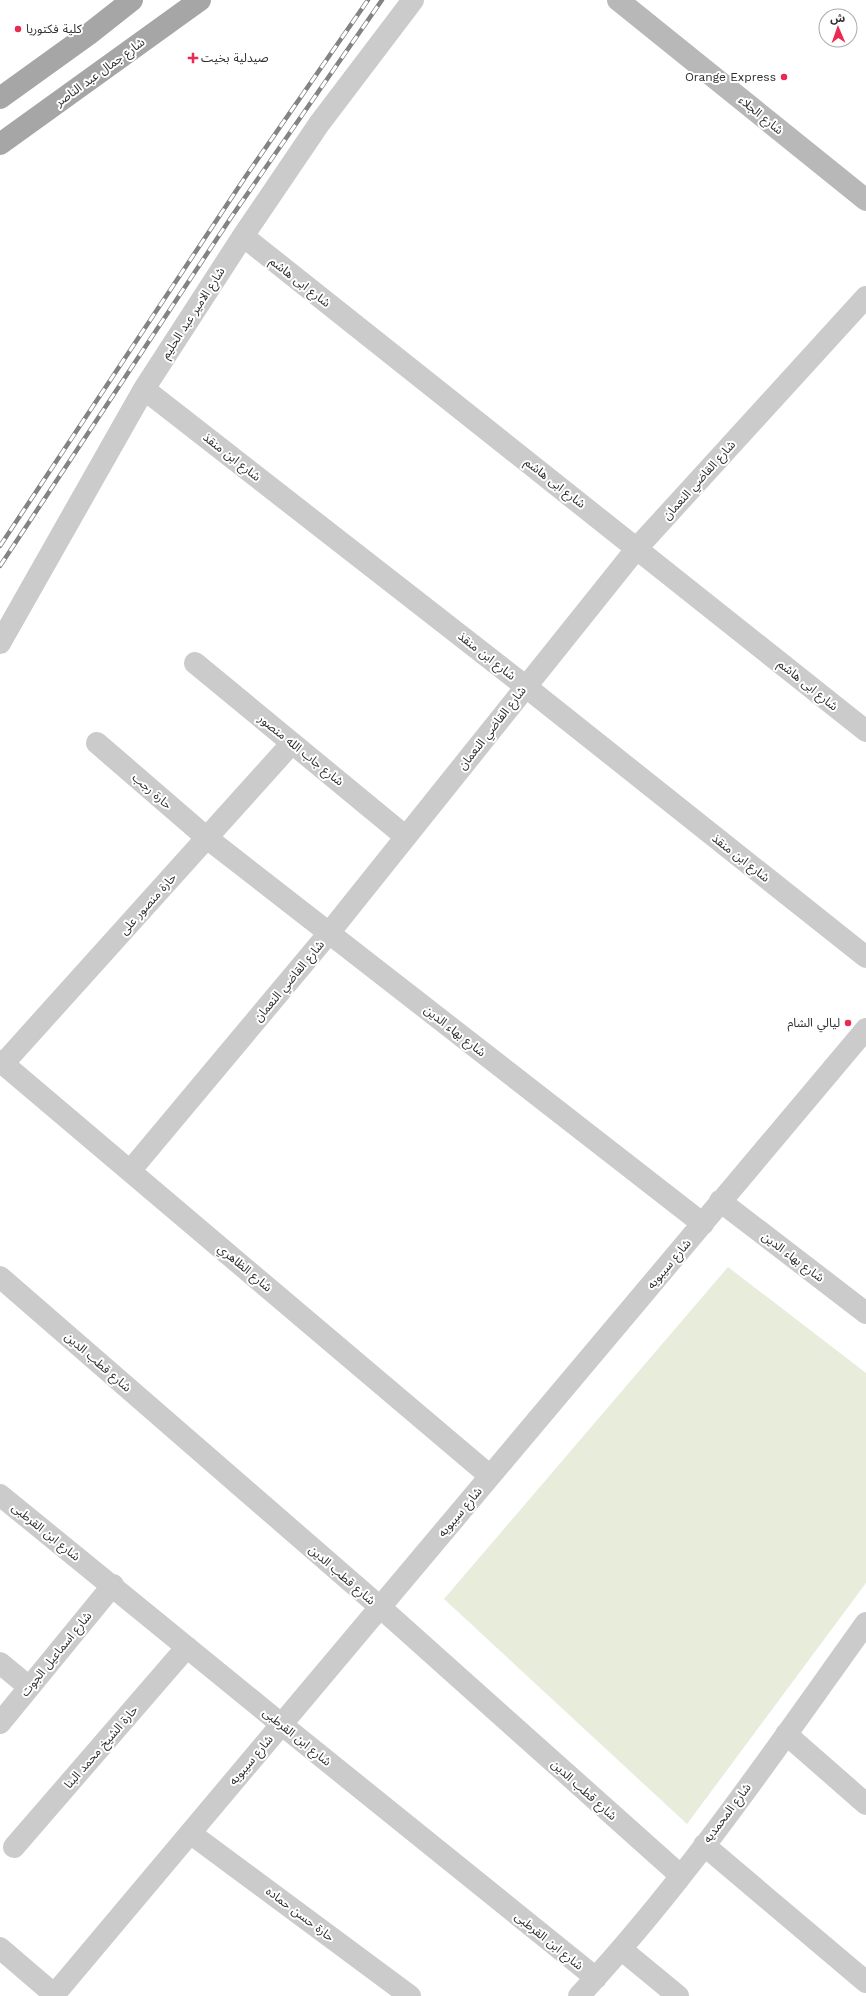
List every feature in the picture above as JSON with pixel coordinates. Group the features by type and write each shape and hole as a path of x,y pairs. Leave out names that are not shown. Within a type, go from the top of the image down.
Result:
{"main road":[{"path":"0,98 89,34 132,0"},
{"name":"شارع جمال عبد الناصر","path":"0,144 200,0"},
{"name":"شارع الجلاء","path":"618,0 866,200"}],"street":[{"name":"شارع الامير عبد الحليم","path":"0,643 144,389 243,236 319,124 413,0"},
{"name":"شارع ابى هاشم","path":"243,236 866,731"},
{"name":"شارع القاضي النعمان","path":"130,1171 329,933 525,686 637,548 866,297"},
{"name":"شارع ابن منقذ","path":"144,389 525,686 866,957"},
{"name":"شارع جاب الله منصور","path":"195,663 406,837"},
{"name":"حارة رجب","path":"97,743 207,838"},
{"name":"حارة منصور على","path":"2,1063 292,743"},
{"name":"شارع بهاء الدين","path":"207,838 703,1224"},
{"name":"شارع سيبويه","path":"55,1995 281,1724 703,1224 720,1201 866,1029"},
{"name":"شارع الظاهري","path":"2,1063 490,1476"},
{"name":"شارع بهاء الدين","path":"720,1201 866,1313"},
{"name":"شارع قطب الدين","path":"0,1277 380,1607 681,1876"},
{"name":"شارع ابن القرطبى","path":"0,1495 113,1585 281,1724 596,1978"},
{"name":"شارع اسماعيل الجوت","path":"0,1723 113,1585"},
{"name":"شارع المحمديه","path":"579,1996 622,1949 681,1876 866,1623"},
{"name":"حارة الشيخ محمد البنا","path":"14,1847 187,1647"},
{"path":"0,1663 29,1687"},
{"path":"786,1734 866,1804"},
{"name":"حارة حسن حماده","path":"190,1833 410,1996"},
{"path":"704,1845 866,1982"},
{"path":"0,1948 55,1995"},
{"path":"622,1949 678,1996"}],"green space":[{"path":"728,1267 866,1373 866,1583 687,1824 444,1599"}],"railway":[{"path":"0,546 246,176 368,0"},
{"path":"0,566 230,219 382,0"}],"place":[{"name":"كلية فكتوريا","path":"18,29"},
{"name":"صيدلية بخيت","path":"193,58"},
{"name":"Orange Express","path":"784,77"},
{"name":"ليالي الشام","path":"848,1023"}]}
